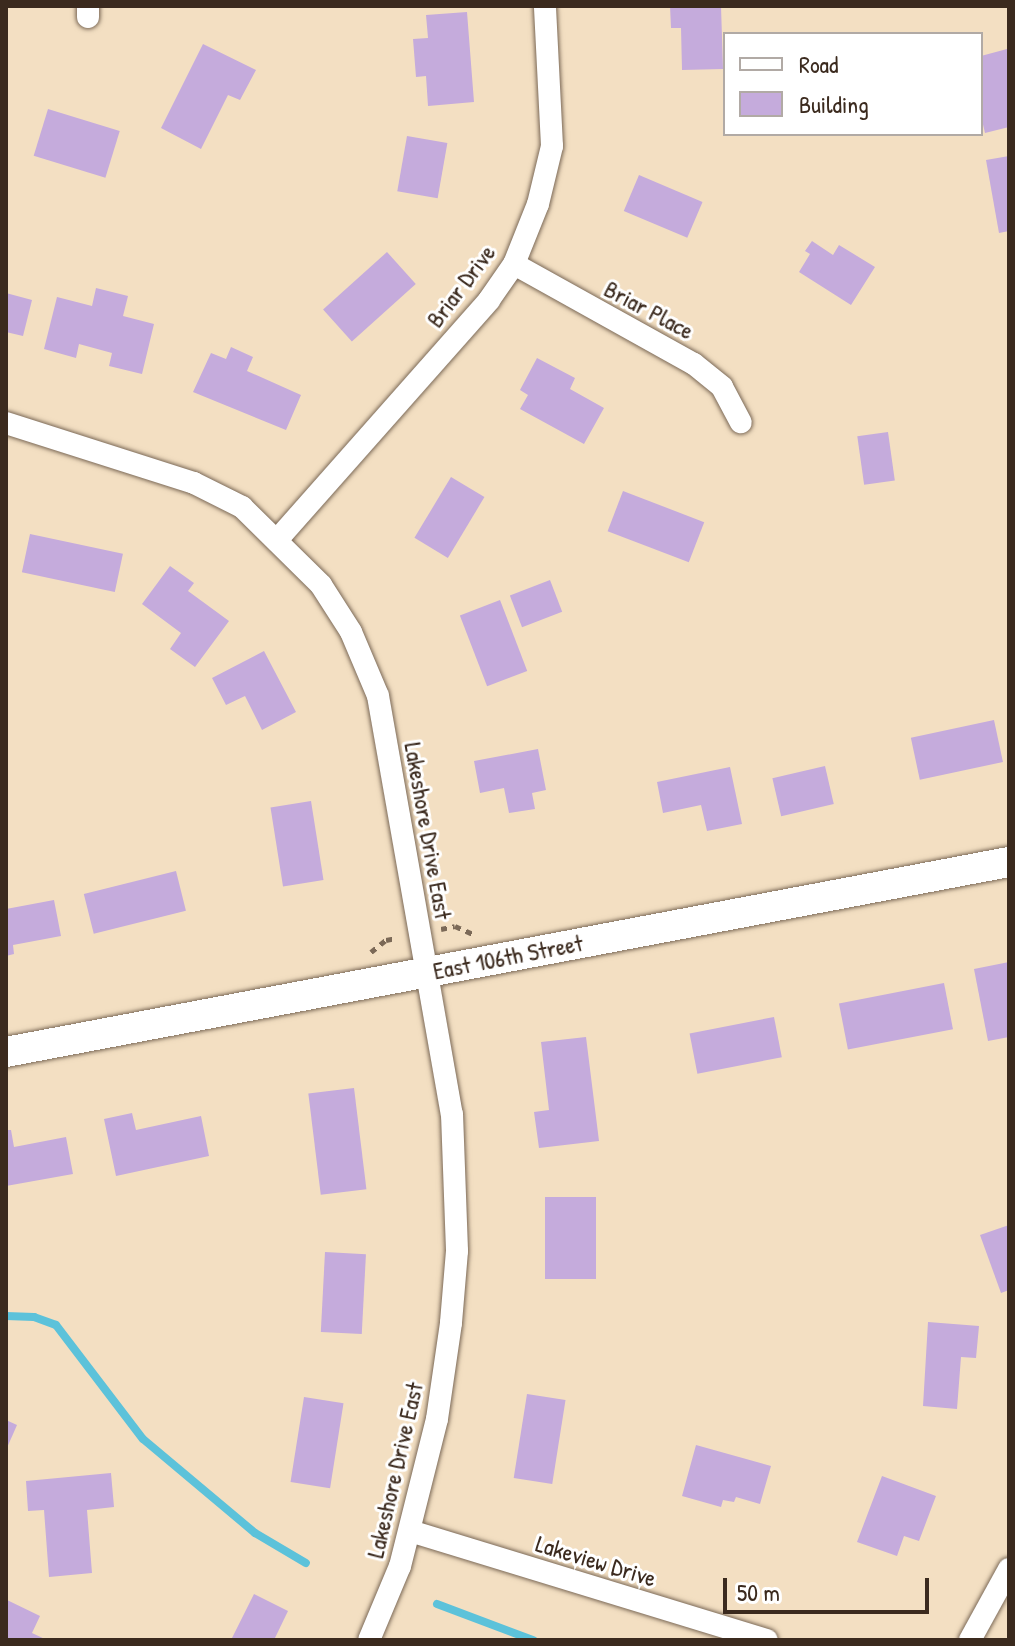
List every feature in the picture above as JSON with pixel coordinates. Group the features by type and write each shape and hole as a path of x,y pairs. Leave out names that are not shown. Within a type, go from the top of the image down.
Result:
{"street":[{"name":"Briar Drive","path":"277,540 489,300 514,264 538,204 552,146 545,6"},
{"name":"Briar Place","path":"514,264 694,364 722,387 741,422"},
{"name":"Lakeshore Drive East","path":"6,423 194,483 242,507 321,585 351,632 378,696 452,1114 457,1251 451,1323 437,1419 400,1566 369,1640"},
{"name":"East 106th Street","path":"6,1052 1009,862"},
{"name":"Lakeview Drive","path":"410,1531 767,1640"},
{"path":"970,1640 1009,1569"}],"building":[{"path":"670,6 721,6 723,69 682,70 681,28 671,28"},
{"path":"467,12 474,102 428,106 426,76 416,77 413,39 428,38 426,15"},
{"path":"203,44 256,70 240,100 228,95 201,149 161,128"},
{"path":"1007,49 1009,127 985,133 983,124 983,55"},
{"path":"48,109 120,131 105,178 34,156"},
{"path":"407,136 447,143 438,198 397,191"},
{"path":"1009,156 1009,231 999,233 986,160"},
{"path":"639,175 703,202 687,238 624,211"},
{"path":"812,241 833,255 839,245 875,267 851,305 799,272 810,254 805,251"},
{"path":"387,252 416,284 352,342 323,310"},
{"path":"96,288 128,296 123,316 154,324 142,374 109,366 112,353 79,344 76,358 44,349 57,297 92,306"},
{"path":"6,293 32,300 23,336 6,332"},
{"path":"231,347 253,357 247,371 301,395 286,430 193,392 211,353 226,359"},
{"path":"537,358 575,378 570,389 604,408 584,444 520,409 528,395 520,390"},
{"path":"888,432 895,481 864,485 857,436"},
{"path":"451,477 484,497 448,558 414,538"},
{"path":"623,491 704,522 689,562 608,531"},
{"path":"30,534 123,554 115,592 22,572"},
{"path":"170,566 194,583 188,591 229,621 195,667 170,649 181,633 142,604"},
{"path":"550,580 562,612 522,627 510,595"},
{"path":"500,600 527,671 487,686 460,615"},
{"path":"264,651 296,712 262,730 245,696 226,705 212,678"},
{"path":"994,720 1003,762 920,780 911,738"},
{"path":"538,749 546,790 532,793 535,809 509,813 504,788 480,793 474,761"},
{"path":"825,766 834,804 781,816 772,778"},
{"path":"730,767 742,824 707,831 701,805 663,813 657,782"},
{"path":"311,801 324,880 283,886 271,807"},
{"path":"176,871 186,911 94,934 84,894"},
{"path":"54,900 61,936 13,945 14,954 6,956 6,909"},
{"path":"1009,962 1009,1037 988,1041 974,969"},
{"path":"944,983 953,1029 848,1050 839,1003"},
{"path":"774,1017 782,1057 697,1074 690,1033"},
{"path":"586,1037 599,1141 539,1148 534,1112 549,1110 541,1042"},
{"path":"354,1088 366,1189 321,1195 308,1094"},
{"path":"132,1113 136,1130 201,1116 209,1156 116,1176 104,1119"},
{"path":"6,1130 11,1130 14,1147 66,1137 73,1174 6,1186"},
{"path":"545,1197 596,1197 596,1279 545,1279"},
{"path":"1009,1225 1009,1290 1001,1293 980,1235"},
{"path":"325,1252 366,1254 362,1334 321,1332"},
{"path":"928,1322 979,1326 976,1358 961,1357 957,1409 923,1406"},
{"path":"527,1394 566,1400 552,1484 514,1478"},
{"path":"304,1397 344,1403 330,1488 291,1482"},
{"path":"6,1420 17,1425 6,1450"},
{"path":"696,1445 771,1466 760,1504 736,1497 734,1502 723,1500 721,1507 682,1496"},
{"path":"111,1473 114,1507 87,1510 92,1573 49,1577 44,1510 28,1511 26,1481"},
{"path":"882,1476 936,1496 919,1541 904,1536 897,1556 857,1542"},
{"path":"254,1594 288,1611 274,1640 231,1640"},
{"path":"7,1600 40,1616 32,1633 47,1640 6,1640"}],"waterway":[{"path":"6,1316 34,1317 56,1325 143,1439 255,1533 306,1563"},
{"path":"437,1604 533,1640"}]}
